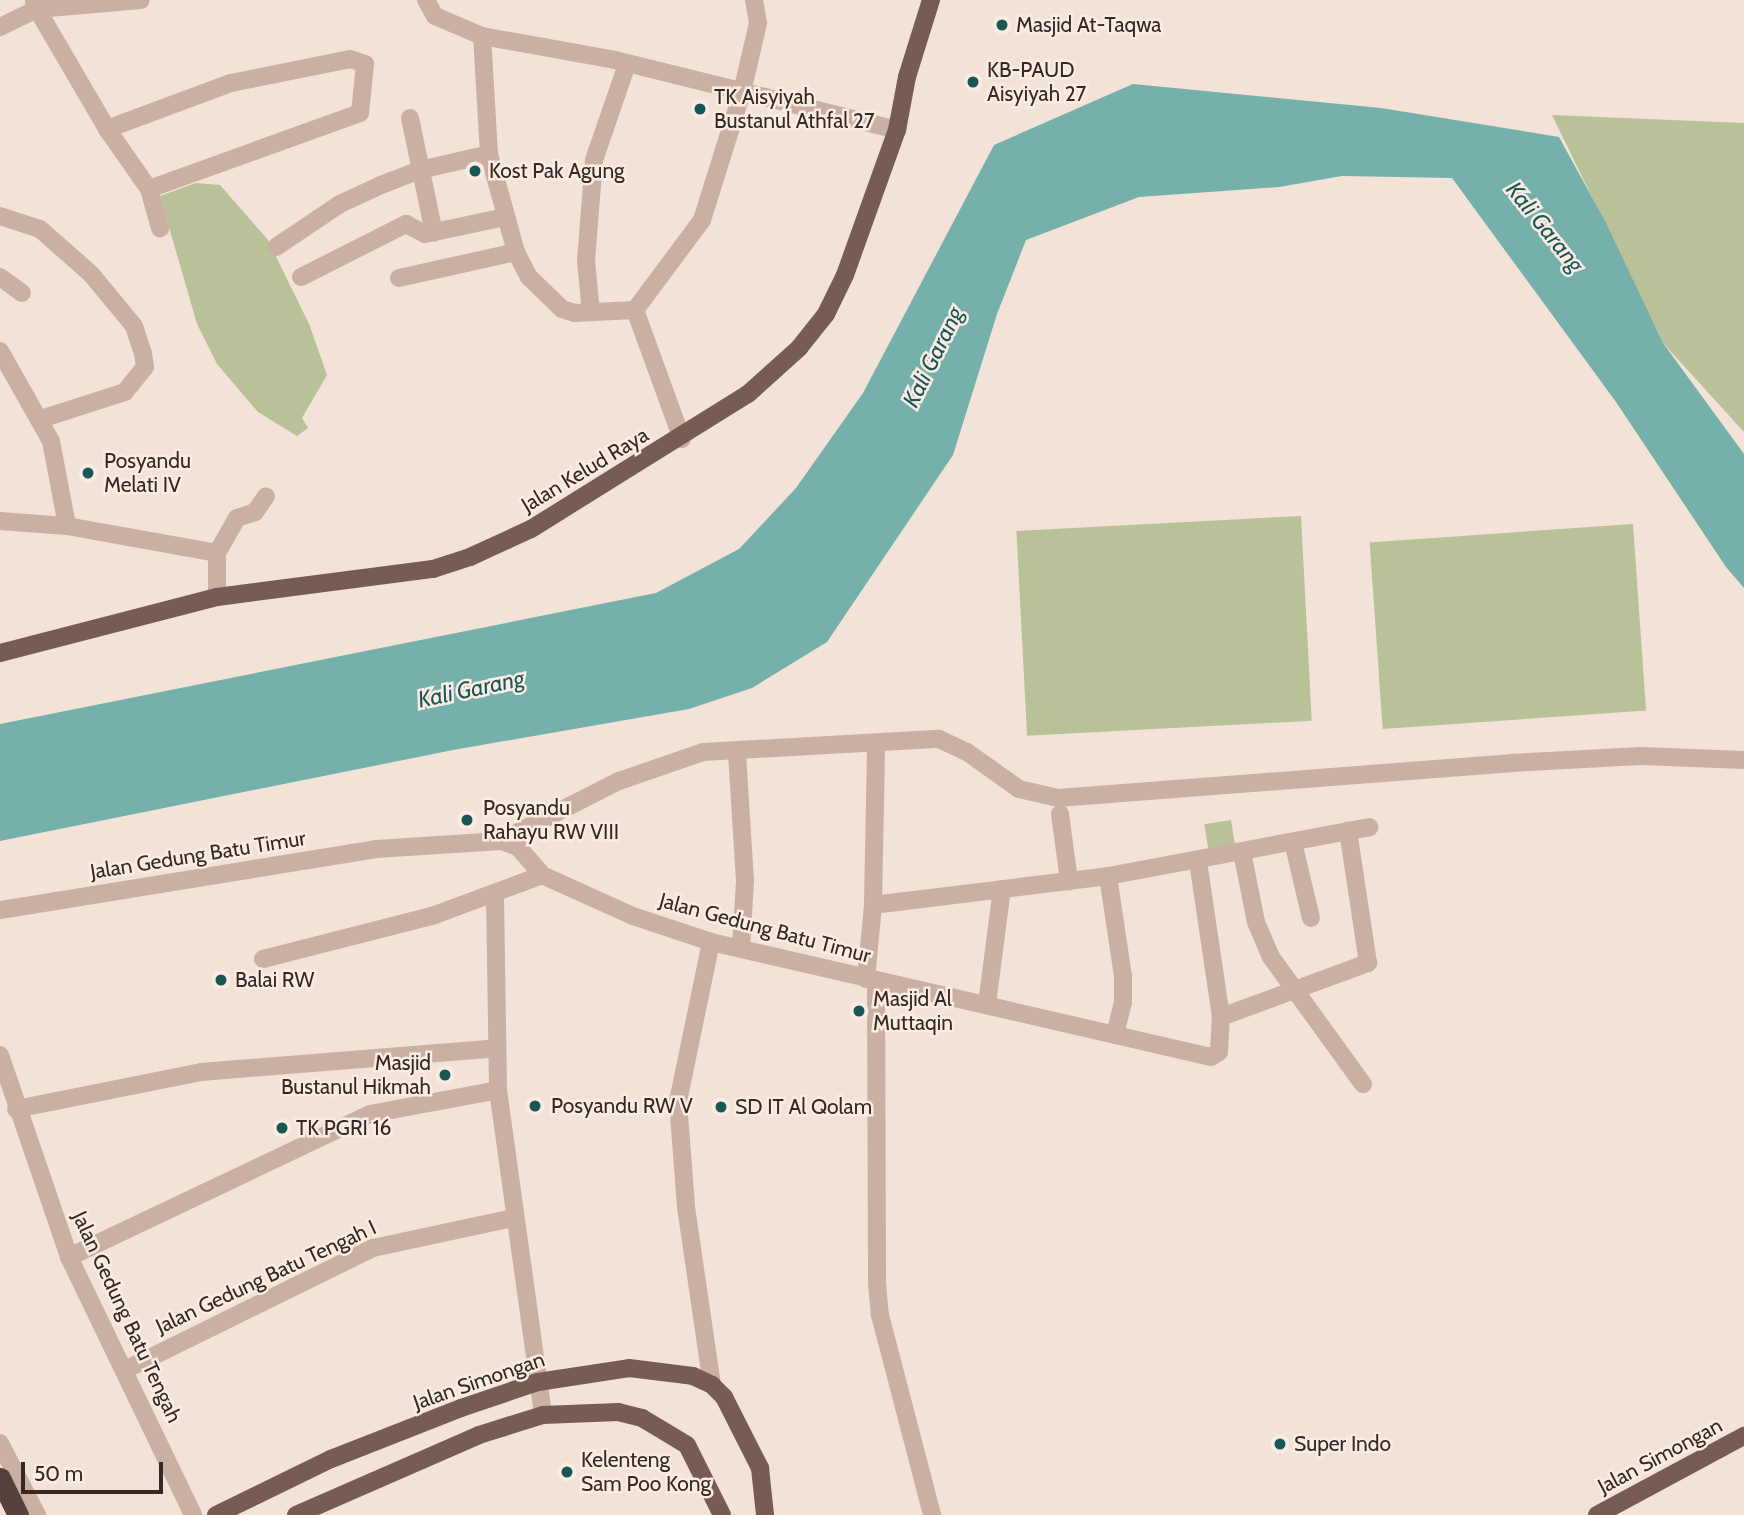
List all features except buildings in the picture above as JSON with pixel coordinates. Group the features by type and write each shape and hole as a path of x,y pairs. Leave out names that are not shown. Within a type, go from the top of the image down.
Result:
{"highway":[{"path":"0,1478 18,1515"}],"main road":[{"name":"Jalan Kelud Raya","path":"0,652 218,597 433,569 531,529 682,439 748,394 799,348 825,314 845,275 897,130 907,77 931,0"},
{"name":"Jalan Simongan","path":"216,1515 331,1459 538,1382 629,1368 663,1369 712,1385"},
{"path":"712,1385 734,1411 753,1448 765,1490 765,1515"},
{"path":"296,1515 411,1462 543,1415 618,1412 675,1435 698,1460 722,1515"},
{"name":"Jalan Simongan","path":"1597,1515 1744,1436"}],"street":[{"path":"0,27 35,4 141,0"},
{"path":"426,0 435,16 482,36 627,64 897,130"},
{"path":"635,310 702,220 742,92 758,23 754,0"},
{"path":"35,4 107,129 149,189 160,228"},
{"path":"482,36 489,154 516,252 529,277 553,303 575,313 635,310"},
{"path":"107,129 231,83 350,59 365,64 360,113 149,189"},
{"path":"591,312 586,261 594,160 627,64"},
{"path":"410,118 434,233"},
{"path":"276,247 340,204 420,170 489,154"},
{"path":"0,216 40,229 91,274 134,326 143,353 145,367 125,393 41,419"},
{"path":"300,277 406,224 423,234 505,217"},
{"path":"399,278 516,252"},
{"path":"0,277 22,293"},
{"path":"635,310 682,439"},
{"path":"0,351 41,419 51,441 67,526"},
{"path":"218,597 217,554 237,518 255,512 266,496"},
{"path":"0,521 67,526 217,554"},
{"path":"501,841 564,806 686,754 939,739 967,751 1018,789 1058,798 1511,762 1641,756 1744,760"},
{"path":"876,743 871,980 877,1283 880,1315 932,1515"},
{"path":"737,752 746,881 741,948"},
{"path":"1060,814 1069,881"},
{"path":"873,905 1198,862 1369,827"},
{"path":"1221,1017 1295,992 1369,960 1348,830"},
{"name":"Jalan Gedung Batu Timur","path":"0,910 376,849 501,841 518,847 542,875 634,916 710,942 1211,1057 1219,1052 1221,1017 1198,862"},
{"path":"1293,842 1311,918"},
{"path":"1242,852 1256,922 1271,957 1363,1084"},
{"path":"263,959 395,927 495,896 542,875"},
{"path":"1108,876 1123,976 1123,1002 1115,1035"},
{"path":"987,1004 1002,889"},
{"path":"495,896 498,1090 513,1218 543,1415"},
{"path":"710,942 678,1102 686,1207 712,1385"},
{"path":"16,1109 201,1072 497,1048"},
{"name":"Jalan Gedung Batu Tengah","path":"0,1055 16,1109 69,1257 193,1515"},
{"path":"69,1257 370,1114 498,1090"},
{"name":"Jalan Gedung Batu Tengah I","path":"125,1370 373,1248 513,1218"},
{"path":"0,1443 37,1515"}],"green space":[{"path":"1552,115 1744,123 1744,432 1663,343"},
{"path":"196,183 220,185 268,240 309,324 327,375 302,418 308,428 297,436 258,412 217,364 197,324 160,196"},
{"path":"1301,516 1312,721 1027,736 1016,531"},
{"path":"1633,524 1646,711 1383,729 1370,542"},
{"path":"1231,820 1236,852 1209,856 1204,824"}],"water":[{"name":"Kali Garang","path":"1133,84 1381,108 1559,137 1606,223 1663,343 1744,454 1744,588 1726,567 1616,402 1452,178 1342,176 1279,187 1139,197 1026,240 997,314 953,455 827,642 752,688 689,709 453,750 0,841 0,724 656,593 739,549 796,488 863,393 994,145"}],"place":[{"name":"Masjid At-Taqwa","path":"1002,25"},
{"name":"KB-PAUD Aisyiyah 27","path":"973,82"},
{"name":"TK Aisyiyah Bustanul Athfal 27","path":"700,109"},
{"name":"Kost Pak Agung","path":"475,171"},
{"name":"Posyandu Melati IV","path":"88,473"},
{"name":"Posyandu Rahayu RW VIII","path":"467,820"},
{"name":"Balai RW","path":"221,980"},
{"name":"Masjid Al Muttaqin","path":"859,1011"},
{"name":"Masjid Bustanul Hikmah","path":"445,1075"},
{"name":"Posyandu RW V","path":"535,1106"},
{"name":"SD IT Al Qolam","path":"721,1107"},
{"name":"TK PGRI 16","path":"282,1128"},
{"name":"Super Indo","path":"1280,1444"},
{"name":"Kelenteng Sam Poo Kong","path":"567,1472"}]}
